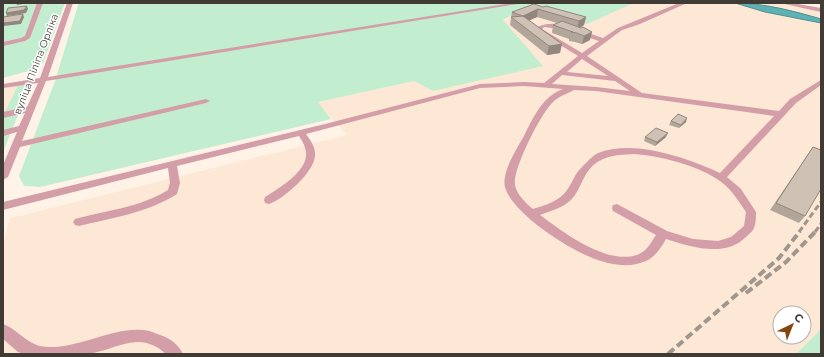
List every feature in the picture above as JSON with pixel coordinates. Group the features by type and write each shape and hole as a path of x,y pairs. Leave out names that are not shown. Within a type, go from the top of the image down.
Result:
{"street":[{"path":"3,44 28,37 40,3"},
{"name":"вуліца Піліпа Орліка","path":"3,175 43,79 70,3"},
{"path":"3,86 521,3"},
{"path":"546,85 603,40 620,29 638,23 684,3"},
{"path":"783,3 821,10"},
{"path":"603,40 555,25 543,24 538,29 641,95"},
{"path":"561,73 616,79"},
{"path":"721,177 793,101 821,82"},
{"path":"3,206 480,86 524,84 546,85 641,95 780,114"},
{"path":"578,88 564,91 554,96 544,105 510,174 510,186 518,199 532,214 555,232 580,248 602,257 626,261 640,259 652,250 663,234"},
{"path":"16,145 206,101"},
{"path":"3,114 31,109"},
{"path":"3,133 23,128"},
{"path":"269,200 298,177 307,167 312,157 310,147 301,132"},
{"path":"532,214 559,203 570,194 576,180 584,169 600,156 609,153 634,151 655,153 688,162 721,177 737,191 751,212 749,227 735,241 718,245 693,243 663,234 618,208"},
{"path":"79,222 151,204 164,199 173,192 175,183 172,164"},
{"path":"3,330 23,347 48,354 80,350 124,337 143,336 164,343 176,354"}],"shaded area":[{"path":"634,3 792,3 821,9 821,329 812,338 812,305 772,305 772,345 805,345 796,354 3,354 3,244 10,218 347,135 317,102 414,81 433,91 542,65 503,21 527,7 587,24"},
{"path":"19,83 3,116 3,86"}],"green space":[{"path":"3,3 65,3 43,63 32,70 3,78"},
{"path":"81,3 634,3 587,24 527,7 503,20 543,66 433,91 414,81 318,102 331,119 40,187 24,186 19,176 55,81 78,5"},
{"path":"32,81 3,152 3,116 19,83"},
{"path":"821,329 821,354 796,354 805,345 812,345 812,338"}],"water":[{"path":"735,3 756,4 789,10 821,19 821,23 765,12"}],"building":[{"path":"534,4 586,17 579,21 538,9 523,16 512,12"},
{"path":"27,6 24,10 6,13 8,8"},
{"path":"23,14 20,21 3,23 3,17"},
{"path":"523,16 562,44 549,46 511,17"},
{"path":"562,21 581,28 583,27 592,32 584,36 553,25"},
{"path":"678,114 687,118 681,125 671,121"},
{"path":"656,128 668,133 657,142 645,137"},
{"path":"813,147 821,150 821,189 805,216 776,203"}],"railway":[{"path":"799,232 821,202"},
{"path":"815,232 821,224"},
{"path":"668,354 779,258 800,231"},
{"path":"746,293 786,262 816,231"}]}
